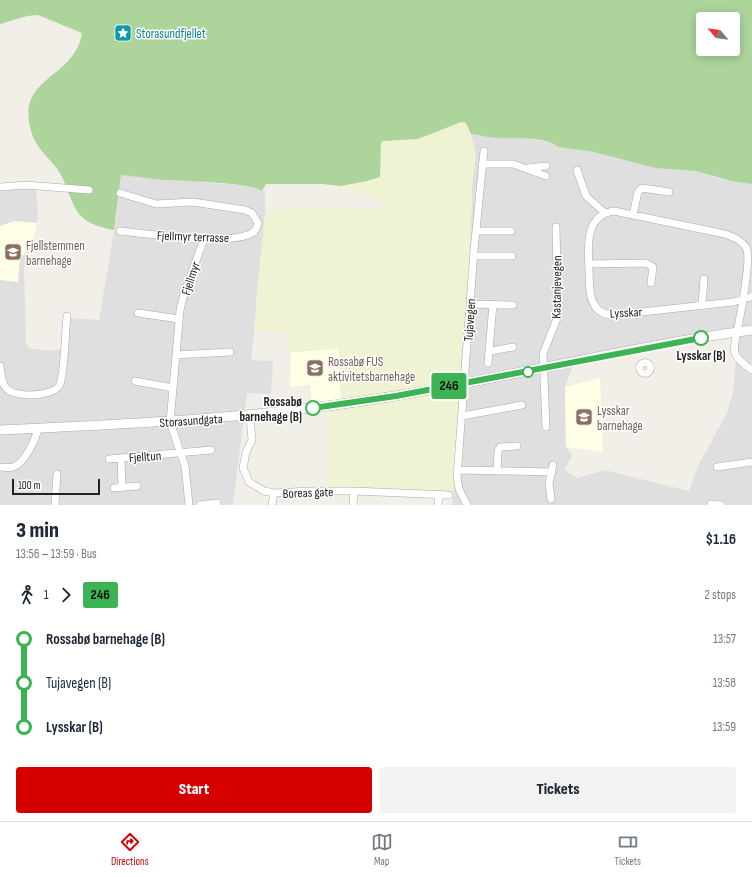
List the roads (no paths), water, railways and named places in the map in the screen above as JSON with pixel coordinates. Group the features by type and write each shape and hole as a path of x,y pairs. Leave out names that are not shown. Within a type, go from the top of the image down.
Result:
{"street":[{"name":"Tujavegen","path":"467,505 458,486 457,470 476,231 484,151"},
{"path":"482,164 513,164 546,176"},
{"path":"527,168 546,166"},
{"path":"577,170 586,196 605,213 614,211 725,234 737,239 750,251 735,353 738,359 752,370"},
{"path":"0,185 26,185 89,190"},
{"path":"633,215 638,192 642,188 670,192"},
{"name":"Fjellmyr terrasse","path":"120,193 156,204 193,202 245,210 252,213 256,217 258,223 256,229 246,236 204,239 120,231"},
{"name":"Lysskar","path":"605,213 595,221 589,234 589,264 592,300 596,308 602,313 614,315 742,299 752,296"},
{"name":"Kastanjevegen","path":"546,427 543,369 545,349 558,316 556,227"},
{"path":"476,231 511,231"},
{"name":"Fjellmyr","path":"170,422 179,319 184,294 204,239"},
{"path":"474,256 512,256"},
{"path":"589,264 650,264 653,271 651,283"},
{"path":"702,304 704,279"},
{"path":"471,304 513,304"},
{"path":"488,364 491,350 493,304"},
{"path":"138,313 179,319"},
{"path":"0,366 4,385 12,393 46,394 55,391 60,384 62,374 67,316"},
{"name":"Storasundgata","path":"0,430 170,422 250,416 358,402 543,369 652,346 752,330"},
{"path":"491,350 513,347"},
{"path":"176,355 230,352"},
{"path":"135,381 173,388"},
{"path":"462,416 522,405"},
{"name":"Boreas gate","path":"250,416 252,440 244,459 243,468 246,476 256,487 274,493 354,491 449,494"},
{"name":"Fjelltun","path":"170,422 181,454 187,482 189,505"},
{"path":"0,467 12,468 20,462 34,442 38,428"},
{"path":"497,471 499,449 502,446 517,446"},
{"name":"Fjelltun","path":"109,459 181,454 210,450"},
{"path":"120,458 118,487 137,486"},
{"path":"716,467 752,462"},
{"path":"457,470 530,472 551,470 549,484 551,499"},
{"path":"55,505 57,474"},
{"path":"353,505 354,491"},
{"path":"272,505 274,493"},
{"path":"438,505 439,494"},
{"path":"200,505 217,503"},
{"path":"711,504 721,505"}],"place":[{"name":"Storasundfjellet","path":"123,33"},
{"name":"Fjellstemmen barnehage","path":"13,252"},
{"name":"Lysskar (B)","path":"701,338"},
{"name":"Rossabø FUS aktivitetsbarnehage","path":"315,368"},
{"name":"Rossabø barnehage (B)","path":"313,408"},
{"name":"Lysskar barnehage","path":"584,417"}]}
